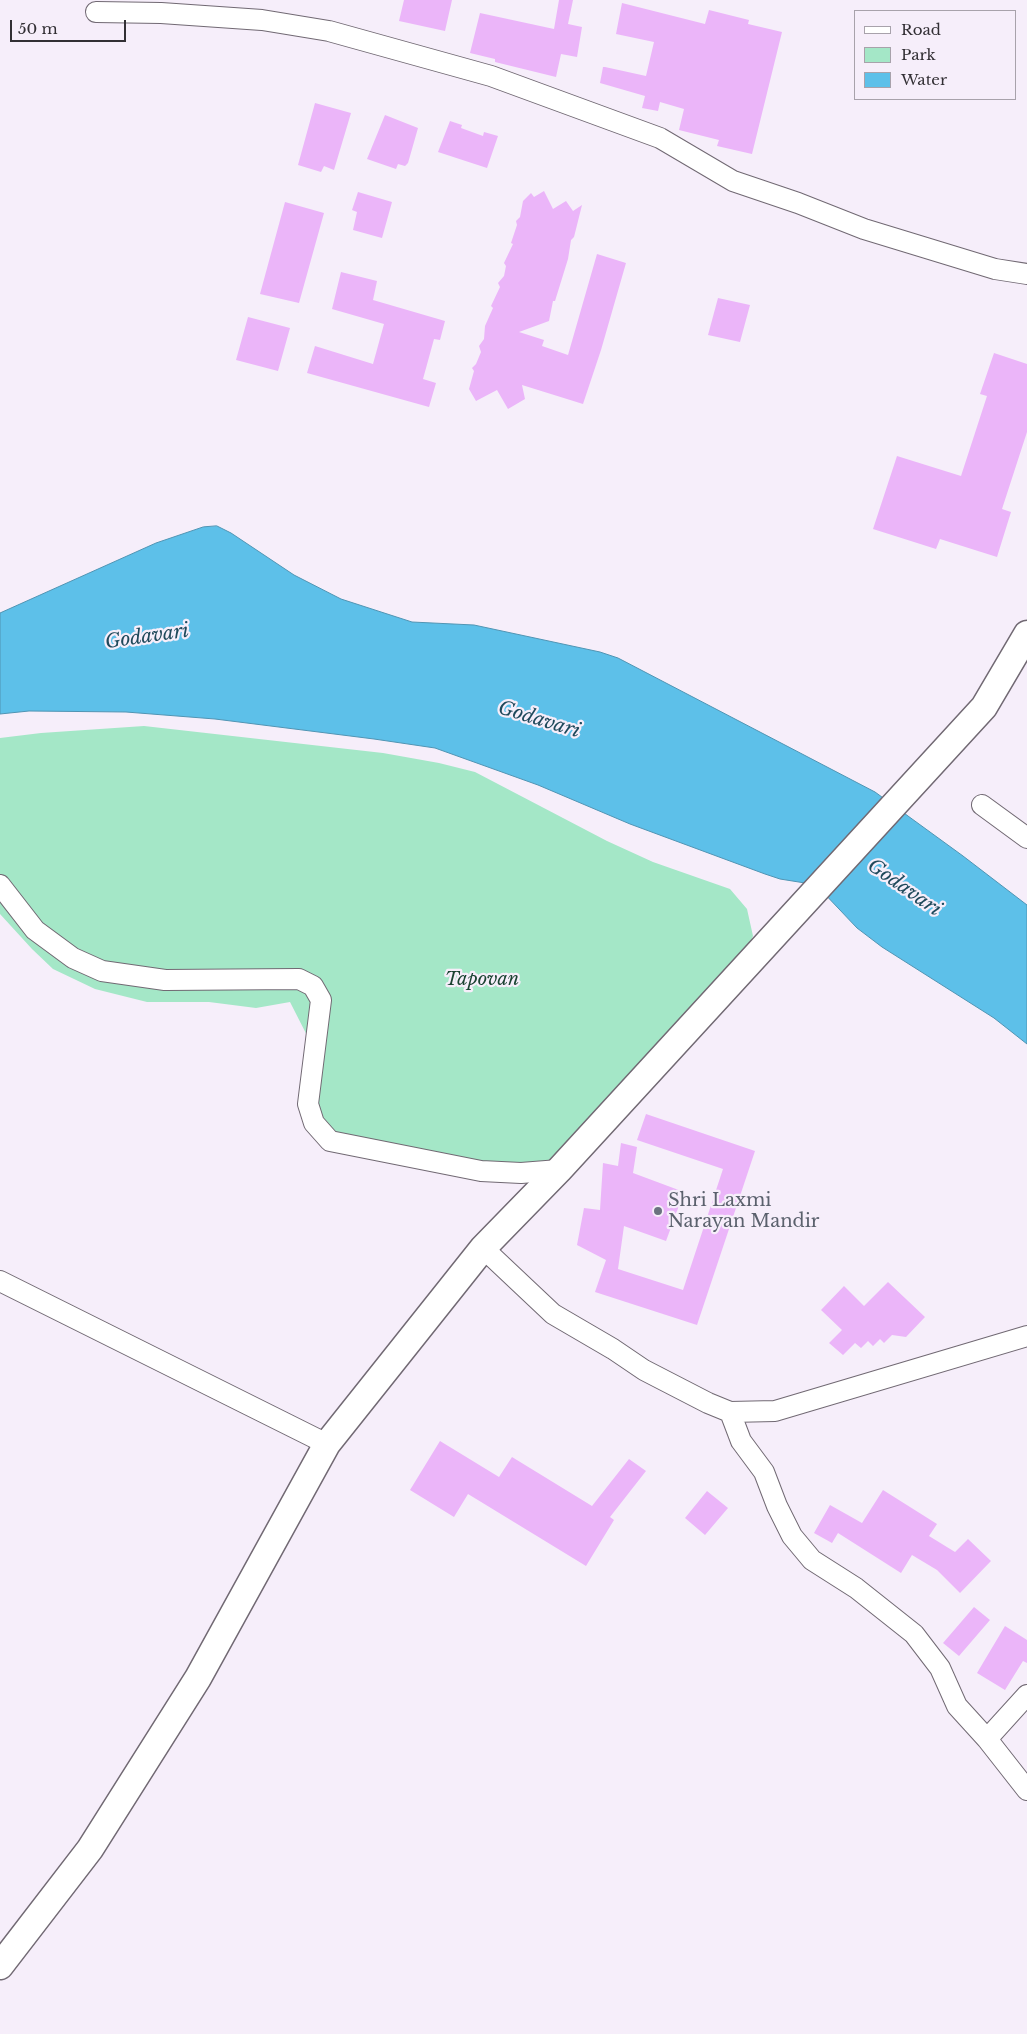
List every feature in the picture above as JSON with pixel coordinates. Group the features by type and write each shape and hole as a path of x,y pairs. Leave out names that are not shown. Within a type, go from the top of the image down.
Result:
{"main road":[{"path":"0,1966 90,1849 198,1678 327,1444 483,1248 559,1170 984,707 1027,634"}],"street":[{"path":"96,12 161,13 272,22 329,31 483,73 660,138 733,181 798,203 864,229 995,269 1027,274"},
{"path":"982,805 1027,838"},
{"path":"0,885 35,930 73,958 102,971 165,980 299,979 313,986 321,1000 308,1104 314,1123 330,1141 481,1171 521,1173 559,1170"},
{"path":"483,1248 553,1314 613,1349 644,1370 708,1403 730,1412 775,1412 1027,1336"},
{"path":"0,1281 327,1444"},
{"path":"730,1412 741,1441 764,1472 777,1506 792,1536 812,1560 856,1588 914,1634 940,1668 956,1706 987,1739 1027,1790"},
{"path":"987,1739 1027,1695"}],"green space":[{"name":"Tapovan","path":"144,726 383,753 439,763 475,772 607,841 653,862 730,889 747,909 753,936 742,963 566,1158 529,1167 316,1138 318,1057 290,1002 256,1008 209,1002 147,1002 95,989 53,969 0,914 0,738 41,733"}],"water":[{"name":"Godavari","path":"217,526 231,533 294,575 341,599 412,622 474,625 600,652 618,658 875,792 1027,905 1027,1044 994,1018 882,947 857,928 821,890 805,883 780,879 765,874 630,824 538,785 435,748 215,719 126,712 29,711 0,714 0,613 156,543 203,527"}],"building":[{"path":"404,0 452,0 445,31 399,21"},
{"path":"559,0 573,0 568,24 582,27 577,57 561,54 556,77 495,62 495,59 470,53 480,13 554,29"},
{"path":"622,3 705,24 709,10 749,20 748,24 782,32 752,154 717,146 719,140 679,130 684,109 660,102 658,111 642,108 645,96 600,83 603,67 646,76 654,42 616,34"},
{"path":"315,103 351,113 334,170 324,166 321,172 298,165"},
{"path":"385,115 418,128 408,163 405,166 398,164 396,169 367,159"},
{"path":"450,121 462,125 461,128 483,136 484,132 498,136 487,168 438,152"},
{"path":"544,191 553,209 566,201 573,211 582,205 574,237 571,240 568,259 555,301 553,301 549,321 519,332 544,340 542,346 568,355 597,254 626,263 583,404 522,385 525,399 508,409 497,390 476,401 469,389 474,371 472,368 476,364 481,352 479,346 484,339 485,326 493,308 491,306 500,287 498,283 504,276 506,266 504,263 513,244 511,243 517,225 516,221 520,217 523,201 531,193 534,197"},
{"path":"358,192 392,202 382,238 353,230 357,212 352,210"},
{"path":"285,202 324,213 299,303 260,294"},
{"path":"341,272 377,281 373,300 445,321 440,340 434,339 423,379 436,383 429,407 307,373 315,346 373,364 384,324 332,309"},
{"path":"718,298 750,305 740,342 708,335"},
{"path":"248,317 290,328 278,371 236,360"},
{"path":"994,353 1027,364 1027,432 1002,509 1011,512 997,557 940,539 936,549 873,529 897,456 961,476 987,396 980,394"},
{"path":"646,1114 755,1151 697,1325 595,1292 606,1260 577,1245 584,1208 600,1210 603,1163 618,1166 621,1143 637,1147 633,1173 684,1192 666,1241 624,1226 618,1269 683,1290 723,1169 637,1140"},
{"path":"888,1282 925,1317 906,1337 892,1335 884,1343 880,1339 873,1346 868,1341 861,1348 855,1343 843,1355 829,1343 842,1330 821,1310 844,1286 864,1306"},
{"path":"440,1441 499,1477 512,1457 592,1506 629,1459 646,1471 610,1517 614,1520 586,1566 468,1494 454,1517 410,1490"},
{"path":"883,1490 937,1524 929,1536 955,1552 968,1539 991,1561 960,1593 937,1570 912,1555 901,1573 838,1533 832,1543 814,1533 830,1505 862,1523"},
{"path":"707,1491 728,1508 705,1535 685,1518"},
{"path":"974,1607 990,1620 959,1656 943,1643"},
{"path":"1005,1626 1027,1640 1027,1663 1023,1661 1005,1690 977,1673"}],"place":[{"name":"Shri Laxmi Narayan Mandir","path":"658,1211"}]}
